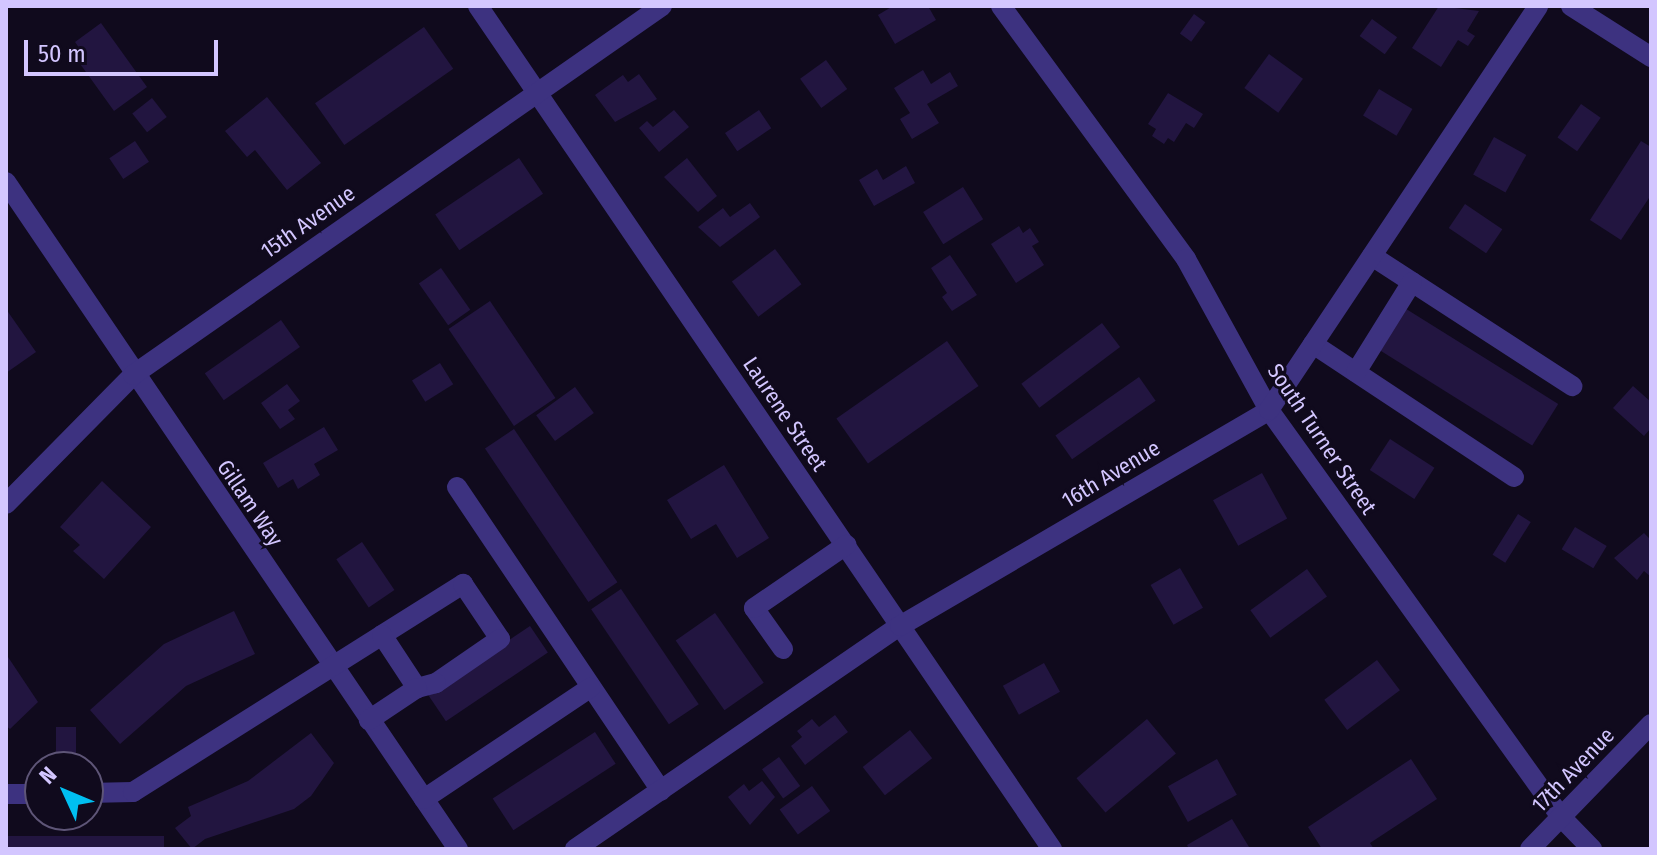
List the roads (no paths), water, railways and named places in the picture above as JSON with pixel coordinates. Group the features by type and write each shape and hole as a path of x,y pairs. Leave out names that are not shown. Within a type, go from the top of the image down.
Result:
{"street":[{"name":"Laurene Street","path":"478,6 1052,849"},
{"name":"15th Avenue","path":"6,504 133,375 536,90 662,6"},
{"name":"South Turner Street","path":"1001,6 1186,259 1269,410 1561,817 1592,849"},
{"name":"16th Avenue","path":"575,849 900,626 1269,410 1538,6"},
{"path":"1571,6 1651,57"},
{"name":"Gillam Way","path":"6,182 133,375 458,849"},
{"path":"1372,256 1572,386"},
{"path":"1356,372 1412,282"},
{"path":"1313,344 1514,477"},
{"path":"457,487 661,791"},
{"path":"783,649 754,608 846,545"},
{"path":"104,793 133,792 463,584 500,639 436,683 417,688 369,720"},
{"path":"382,635 417,688"},
{"path":"424,799 590,688"},
{"name":"17th Avenue","path":"1530,849 1651,724"}]}
